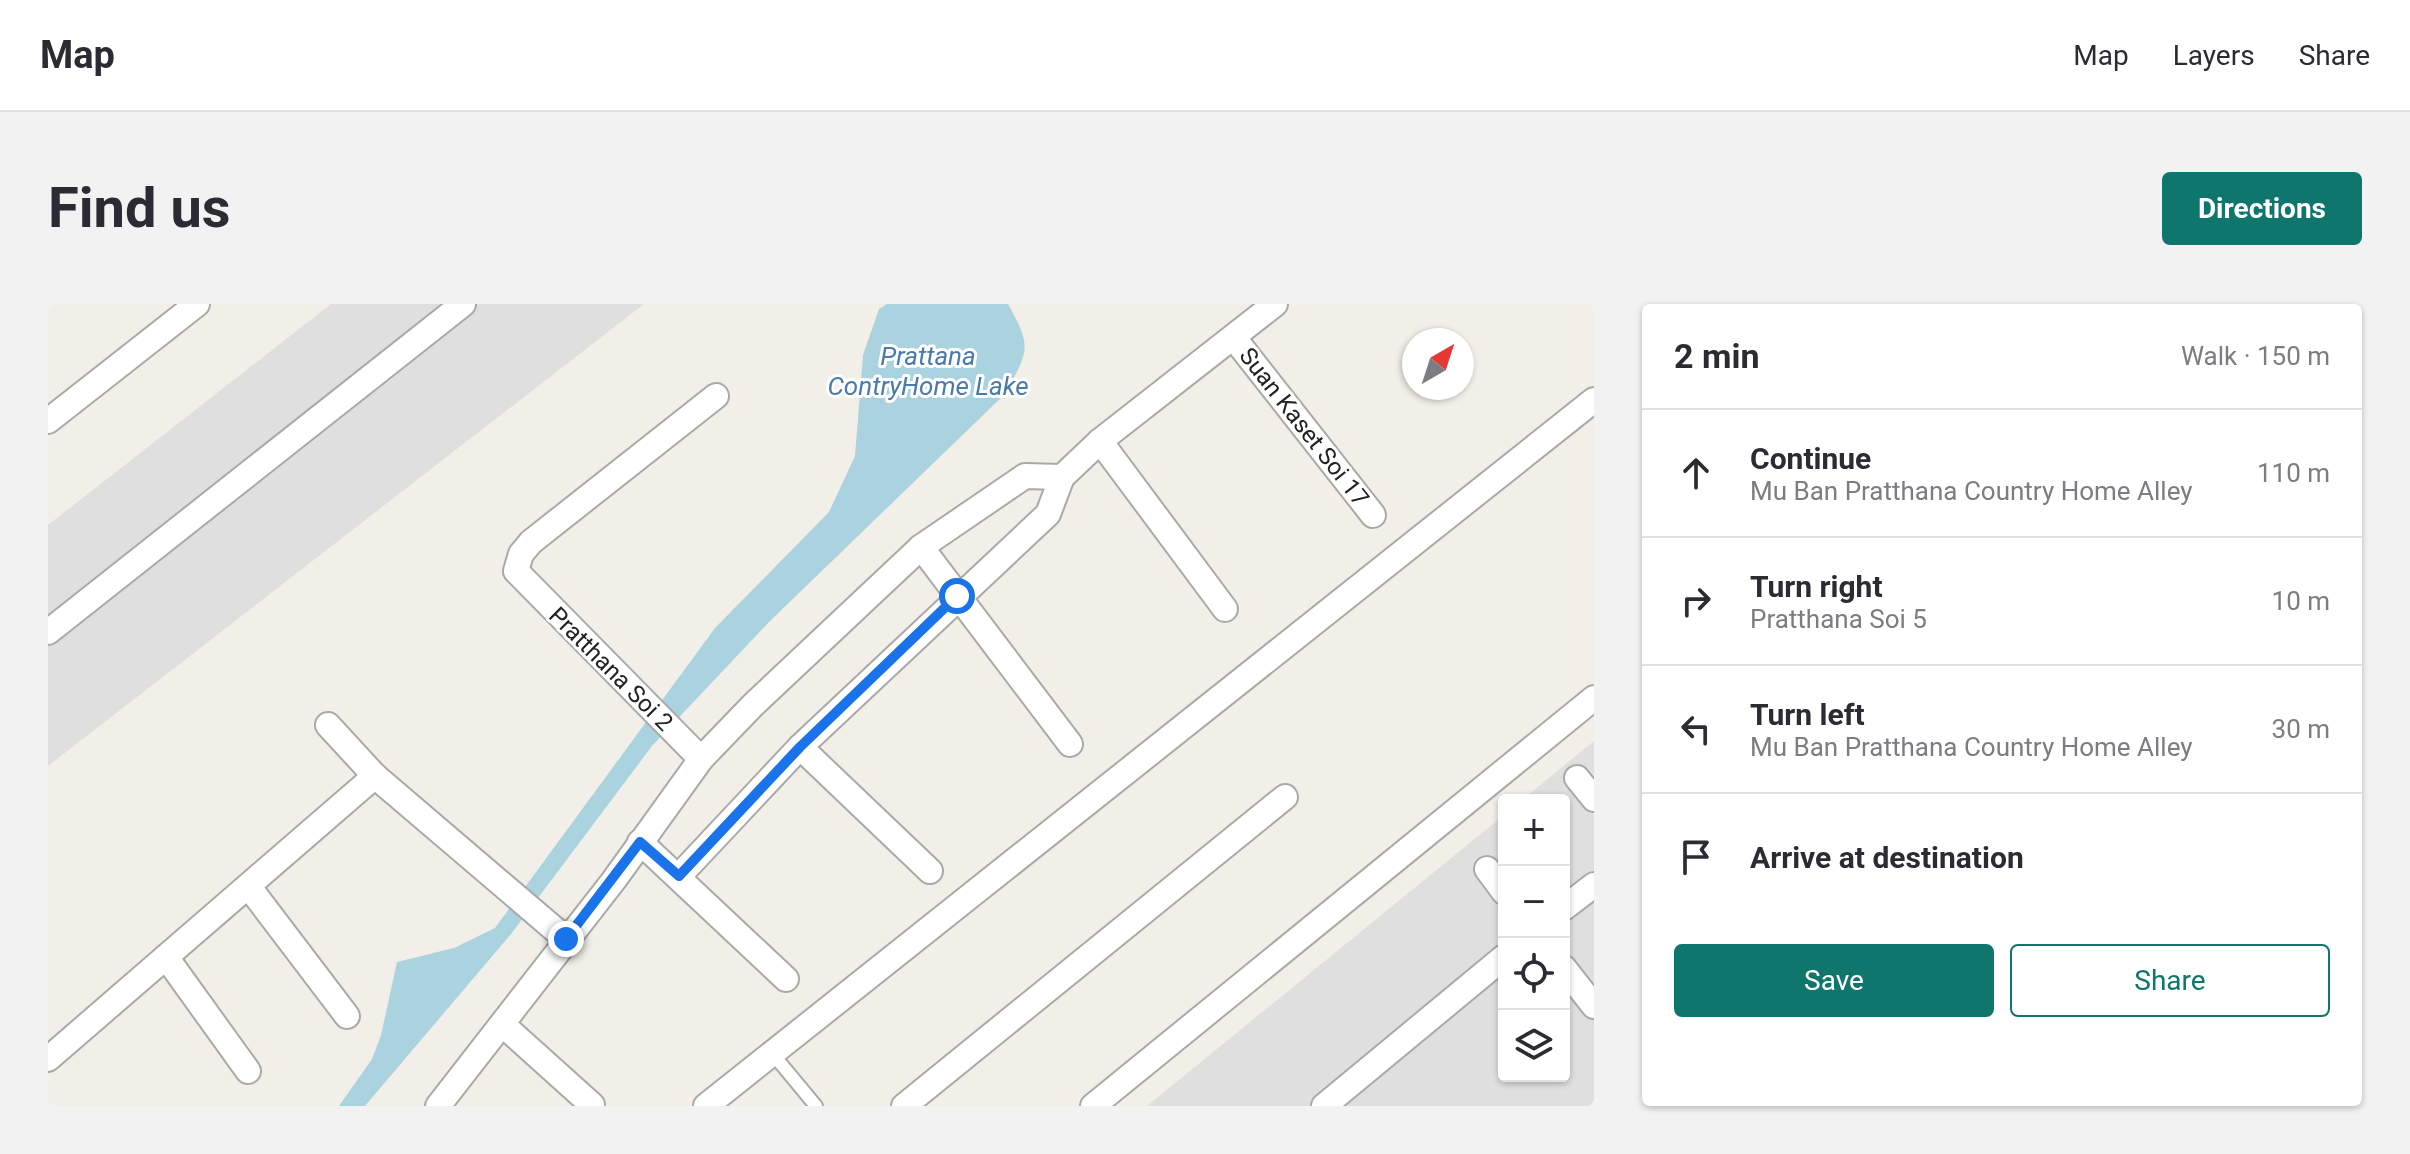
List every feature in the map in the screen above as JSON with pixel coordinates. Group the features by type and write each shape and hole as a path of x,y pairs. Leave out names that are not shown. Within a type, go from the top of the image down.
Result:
{"street":[{"path":"48,421 197,304"},
{"path":"48,632 463,304"},
{"path":"679,876 800,747 957,596 1048,514 1062,477 1100,441 1275,304"},
{"name":"Suan Kaset Soi 17","path":"1234,338 1373,515"},
{"name":"Pratthana Soi 2","path":"701,759 520,579 517,563 531,542 716,396"},
{"path":"706,1106 1594,400"},
{"path":"1100,441 1225,609"},
{"path":"438,1106 502,1024 557,931 640,842 701,759 863,598 921,547 1025,476 1062,477"},
{"path":"921,547 1070,744"},
{"path":"1093,1106 1594,698"},
{"path":"328,725 375,776 557,931"},
{"path":"800,747 930,871"},
{"path":"48,1059 375,776"},
{"path":"1577,778 1594,799"},
{"path":"904,1106 1285,797"},
{"path":"640,842 786,979"},
{"path":"1487,869 1498,884"},
{"path":"1570,903 1594,885"},
{"path":"249,887 347,1016"},
{"path":"166,957 248,1071"},
{"path":"1324,1106 1498,962"},
{"path":"1570,976 1594,1006"},
{"path":"502,1024 592,1105"}],"lane":[{"path":"772,1053 816,1106"}],"shaded area":[{"path":"331,304 644,304 48,766 48,525"},
{"path":"1594,741 1594,1106 1147,1106 1498,820 1498,1082 1570,1082 1570,794 1529,794"}],"water":[{"name":"Prattana ContryHome Lake","path":"887,304 1008,304 1021,331 1024,350 1019,368 1005,394 770,621 652,746 511,934 365,1106 339,1106 372,1059 381,1035 397,962 454,948 495,928 715,628 829,512 855,456 863,355 879,309"}],"route":[{"path":"566,939 640,842 679,876 800,747 957,596"}]}
